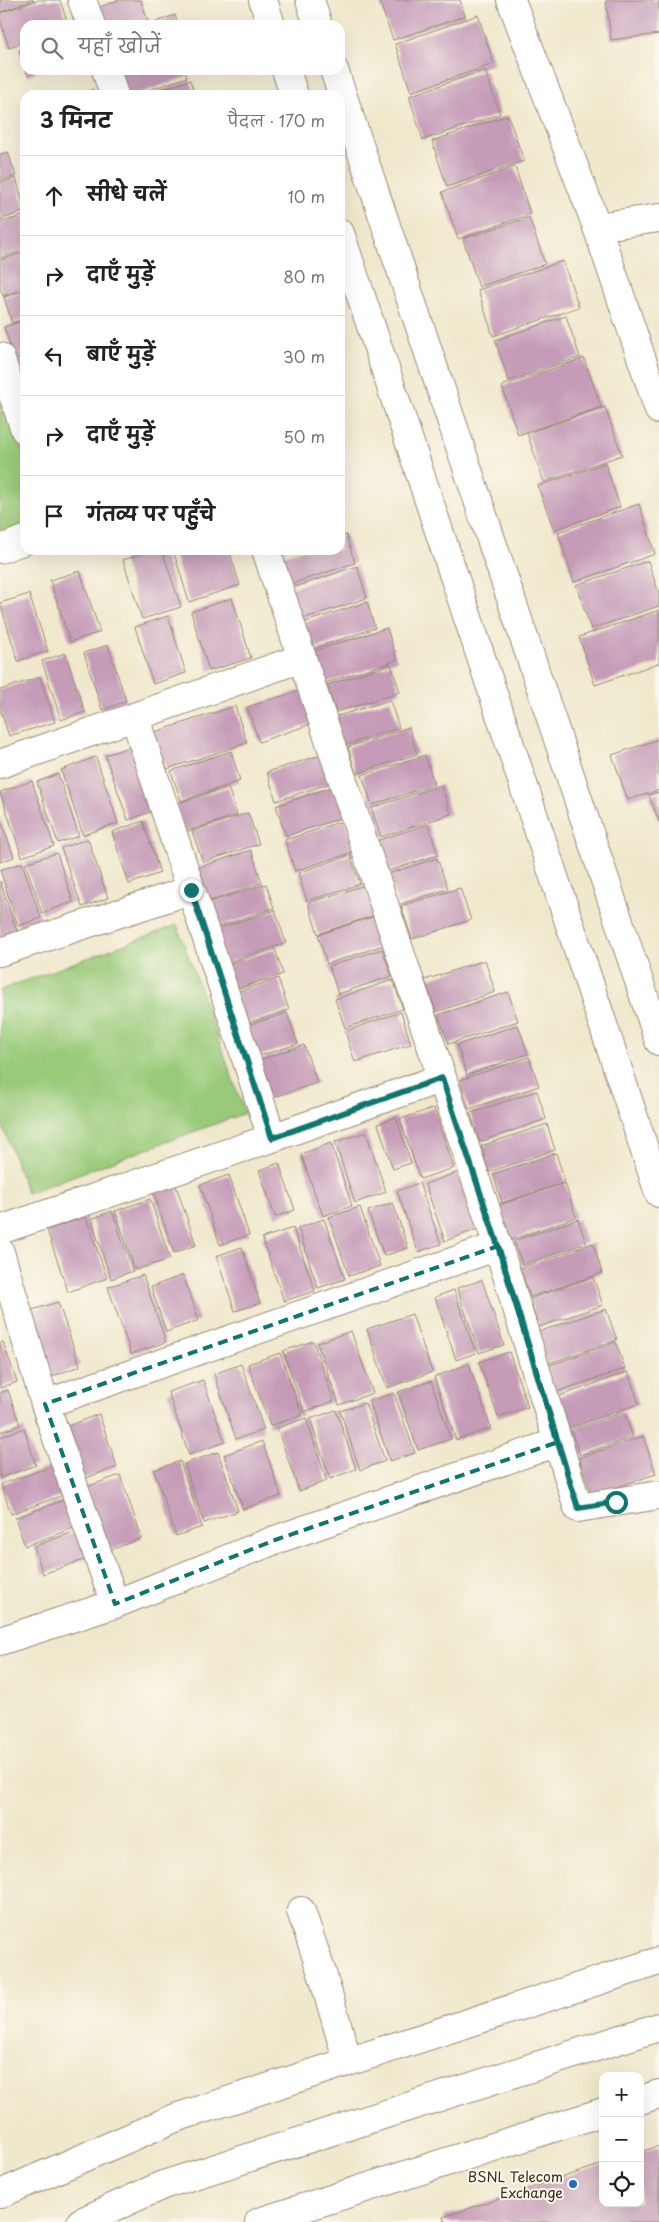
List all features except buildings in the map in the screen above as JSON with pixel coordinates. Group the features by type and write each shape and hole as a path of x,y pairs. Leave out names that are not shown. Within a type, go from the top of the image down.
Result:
{"street":[{"path":"82,0 88,20"},
{"path":"263,0 269,20"},
{"path":"310,0 316,20"},
{"path":"511,0 597,227 659,410"},
{"path":"108,75 112,90"},
{"path":"288,75 292,90"},
{"path":"336,75 341,90"},
{"path":"345,103 659,1041"},
{"path":"597,227 659,218"},
{"path":"345,248 659,1193"},
{"path":"0,356 20,415"},
{"path":"0,549 20,542"},
{"path":"268,555 498,1246 578,1508 659,1495"},
{"path":"0,764 302,658"},
{"path":"135,718 272,1138"},
{"path":"0,952 191,890"},
{"path":"0,1230 442,1078"},
{"path":"45,1404 498,1246"},
{"path":"0,1252 45,1404 114,1604"},
{"path":"0,1641 114,1604 275,1540 558,1442"},
{"path":"301,1911 322,1973 348,2062"},
{"path":"0,2194 175,2118 659,1961"},
{"path":"81,2222 164,2186 659,2028"},
{"path":"644,2099 659,2094"},
{"path":"265,2220 599,2113"}],"highlighted area":[{"path":"498,1246 558,1442 275,1540 115,1604 45,1404"}],"green space":[{"path":"0,384 20,443 20,529 0,535"},
{"path":"177,925 245,1113 27,1193 0,1118 0,990"}],"place":[{"name":"BSNL Telecom Exchange","path":"573,2184"}],"route":[{"path":"191,890 272,1138 442,1078 498,1246 578,1508 616,1502"}]}
